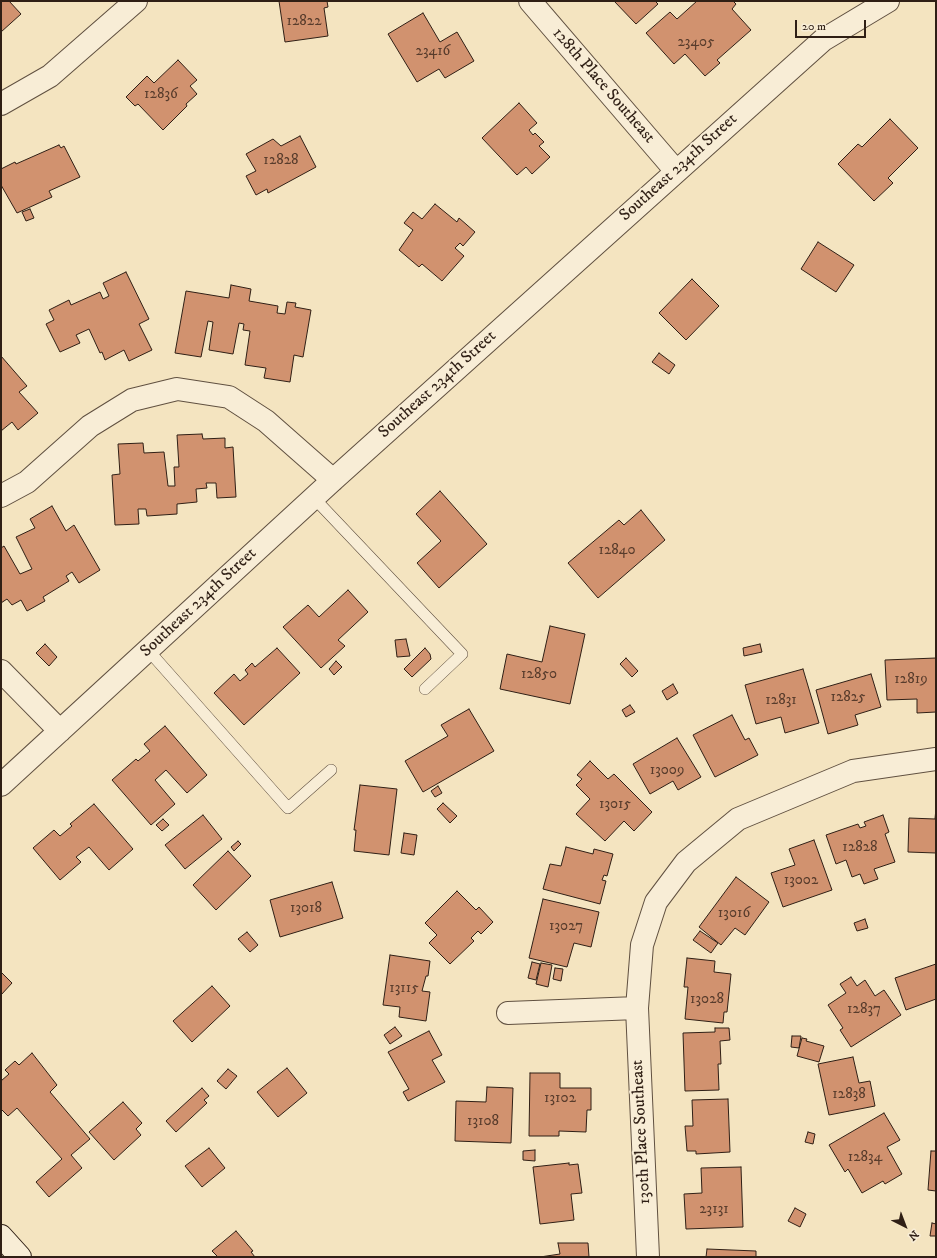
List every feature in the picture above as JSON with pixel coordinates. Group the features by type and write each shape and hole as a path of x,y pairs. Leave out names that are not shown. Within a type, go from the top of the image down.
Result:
{"street":[{"path":"1,104 50,76 136,1"},
{"name":"128th Place Southeast","path":"530,1 676,171"},
{"name":"Southeast 234th Street","path":"1,785 333,480 823,40 888,1"},
{"path":"1,496 27,482 90,426 132,400 177,389 229,397 266,421 333,480"},
{"path":"1,671 60,731"},
{"name":"130th Place Southeast","path":"648,1257 637,1008 642,945 656,902 686,862 738,819 853,771 936,759"},
{"path":"508,1013 637,1008"},
{"path":"1,1236 20,1257"}],"lane":[{"path":"314,498 462,654 425,688"},
{"path":"148,650 288,808 332,770"}],"building":[{"path":"1,1 9,1 21,14 1,32"},
{"path":"279,1 327,1 328,7 324,8 328,36 285,42"},
{"path":"614,1 655,1 658,4 636,24"},
{"path":"697,1 733,1 736,4 732,9 751,30 717,60 720,63 705,76 685,54 674,64 646,33 670,12 677,19"},
{"path":"423,13 440,42 457,32 474,61 445,78 439,69 417,82 388,34"},
{"path":"178,60 197,80 190,86 197,94 163,130 138,104 135,106 126,97 147,76 154,83"},
{"path":"519,103 537,123 529,130 533,135 535,133 544,142 539,146 550,157 532,174 526,167 517,175 482,138"},
{"path":"890,119 918,148 888,178 893,183 874,201 838,164 858,144 862,147"},
{"path":"300,136 316,167 268,193 267,189 256,195 246,176 256,171 246,154 273,139 281,146"},
{"path":"59,145 61,148 64,146 80,177 49,191 52,197 17,213 1,185 1,169"},
{"path":"435,204 457,222 459,218 475,232 463,246 460,243 455,248 464,256 442,281 422,264 419,267 399,250 413,230 404,223 413,212 422,219"},
{"path":"30,209 34,218 26,221 22,212"},
{"path":"818,242 854,265 836,292 801,269"},
{"path":"126,272 149,319 139,324 152,350 129,361 124,350 105,360 102,352 100,353 89,329 76,335 80,343 60,352 46,324 54,320 49,310 69,300 71,305 100,292 103,299 109,296 103,283"},
{"path":"692,279 719,306 686,340 659,313"},
{"path":"231,285 251,289 249,301 278,306 277,313 285,314 287,302 296,303 295,307 311,310 303,357 294,355 290,382 264,378 266,368 245,365 250,331 243,330 244,324 239,323 233,354 209,350 213,322 208,321 201,357 175,353 186,291 229,298"},
{"path":"659,353 675,365 669,374 652,362"},
{"path":"1,356 27,386 19,392 38,413 18,430 12,422 1,431"},
{"path":"202,434 203,439 225,438 225,448 233,447 236,497 217,498 216,483 206,483 207,488 196,489 197,502 177,504 177,514 147,516 146,509 138,509 139,524 115,525 112,475 120,474 118,444 143,443 144,453 164,452 168,486 175,486 174,467 179,467 177,435"},
{"path":"440,491 487,544 439,588 417,563 441,541 416,514"},
{"path":"52,506 66,531 74,525 100,570 79,583 72,572 66,576 69,581 43,597 45,601 27,611 21,600 12,605 7,599 1,603 1,548 4,546 20,574 32,569 16,537 35,528 30,519"},
{"path":"641,510 665,540 598,598 568,563 619,520 624,525"},
{"path":"348,590 368,612 338,640 345,646 321,668 283,627 308,605 319,617"},
{"path":"550,626 585,634 570,704 500,689 507,654 542,662"},
{"path":"406,639 410,656 397,657 395,640"},
{"path":"45,644 57,657 49,666 36,653"},
{"path":"760,644 762,652 744,656 743,648"},
{"path":"277,648 300,673 244,725 214,693 234,674 240,681 248,674 245,670 252,663 255,667"},
{"path":"425,648 430,654 431,659 412,677 404,669"},
{"path":"626,658 638,671 632,677 620,664"},
{"path":"936,658 936,712 917,713 917,699 887,700 885,660"},
{"path":"336,661 342,667 334,675 329,669"},
{"path":"803,669 819,723 785,733 781,717 756,724 745,685"},
{"path":"871,674 881,707 855,715 858,725 828,734 816,690"},
{"path":"673,684 678,693 667,700 662,691"},
{"path":"630,705 635,712 626,717 622,710"},
{"path":"469,709 494,751 423,792 405,761 448,736 441,725"},
{"path":"732,715 745,740 749,738 758,755 715,777 693,735"},
{"path":"165,726 207,775 187,793 166,770 155,780 175,804 151,825 112,780 136,759 138,761 150,751 144,744"},
{"path":"677,738 701,777 678,790 673,781 650,794 633,764"},
{"path":"590,761 608,779 614,774 652,812 634,831 624,821 605,841 576,814 590,799 576,785 582,779 577,775"},
{"path":"360,785 397,789 389,855 354,851 356,830 354,830"},
{"path":"438,786 442,793 435,797 431,791"},
{"path":"443,803 457,816 450,823 437,809"},
{"path":"94,804 133,849 109,870 89,847 76,857 81,862 60,880 33,848 54,830 60,836 72,826 70,824"},
{"path":"936,808 936,853 908,852 909,818 935,819"},
{"path":"203,815 222,839 185,869 165,845"},
{"path":"883,815 889,832 885,834 895,862 874,869 878,879 864,884 860,874 852,877 846,860 836,864 826,835 858,824 860,828 866,826 864,822"},
{"path":"163,819 169,825 162,831 156,825"},
{"path":"404,833 417,835 414,855 401,853"},
{"path":"814,840 832,890 783,907 771,873 795,865 789,849"},
{"path":"238,841 241,844 234,851 231,847"},
{"path":"566,847 593,854 594,849 613,854 607,876 604,875 602,880 606,881 600,904 543,889 550,864 561,866"},
{"path":"228,851 251,876 216,910 193,885"},
{"path":"736,877 769,902 745,935 735,928 721,945 699,927"},
{"path":"332,882 343,918 280,937 270,900"},
{"path":"457,891 476,910 479,907 493,922 481,934 478,931 471,938 474,941 450,964 429,943 437,935 425,923"},
{"path":"543,899 599,912 591,947 574,943 567,967 529,958"},
{"path":"865,919 868,928 857,931 854,923"},
{"path":"700,931 718,943 711,953 693,940"},
{"path":"247,932 258,945 250,952 238,939"},
{"path":"390,955 430,961 428,976 426,976 422,991 430,992 426,1021 399,1017 400,1007 383,1005"},
{"path":"687,958 715,961 714,972 731,974 727,1012 724,1012 723,1023 685,1019 688,987 684,987"},
{"path":"532,962 540,964 536,980 528,978"},
{"path":"541,963 552,965 548,987 536,984"},
{"path":"936,964 936,999 906,1010 895,978"},
{"path":"555,968 563,969 561,981 553,979"},
{"path":"1,972 12,983 1,995"},
{"path":"851,977 857,986 865,980 875,996 884,990 901,1015 851,1047 840,1030 843,1028 828,1005 846,993 840,984"},
{"path":"212,986 230,1006 192,1042 173,1021"},
{"path":"395,1027 402,1036 390,1044 384,1035"},
{"path":"715,1028 729,1028 730,1040 720,1041 721,1064 718,1064 719,1090 685,1091 683,1033 715,1032"},
{"path":"429,1031 442,1055 432,1060 445,1082 408,1101 403,1092 409,1089 388,1052"},
{"path":"792,1036 801,1036 799,1048 791,1047"},
{"path":"802,1038 807,1039 806,1041 824,1046 819,1062 797,1056"},
{"path":"32,1053 57,1085 50,1092 90,1139 71,1155 82,1168 49,1197 36,1182 62,1159 17,1108 8,1116 1,1109 1,1081 9,1074 5,1070 15,1061 19,1065"},
{"path":"853,1057 859,1083 870,1081 875,1106 829,1115 818,1064"},
{"path":"287,1068 307,1093 278,1117 257,1092"},
{"path":"228,1069 237,1076 226,1089 217,1081"},
{"path":"530,1073 560,1073 560,1088 591,1088 591,1110 587,1110 586,1132 559,1131 559,1136 529,1136"},
{"path":"487,1087 513,1088 511,1143 455,1141 456,1101 486,1102"},
{"path":"202,1088 209,1096 204,1100 207,1103 176,1132 166,1121"},
{"path":"728,1099 730,1152 696,1154 696,1151 687,1151 685,1126 693,1126 692,1100"},
{"path":"123,1102 142,1123 136,1129 141,1135 114,1160 89,1132"},
{"path":"884,1113 900,1140 887,1147 902,1174 885,1184 883,1181 862,1193 848,1169 845,1172 829,1145"},
{"path":"808,1132 815,1134 813,1144 805,1142"},
{"path":"209,1148 225,1168 202,1187 185,1166"},
{"path":"535,1150 535,1161 523,1160 523,1151"},
{"path":"931,1151 936,1151 936,1191 928,1190"},
{"path":"569,1163 569,1165 578,1164 582,1193 571,1194 574,1220 540,1224 533,1167"},
{"path":"741,1167 743,1227 686,1229 684,1194 702,1193 701,1168"},
{"path":"795,1208 806,1214 800,1227 788,1221"},
{"path":"932,1223 936,1224 936,1236 930,1236"},
{"path":"236,1231 253,1251 251,1252 255,1257 218,1257 212,1251"},
{"path":"558,1243 588,1243 589,1257 540,1257 560,1254"},
{"path":"707,1249 756,1251 756,1257 706,1257"}]}
